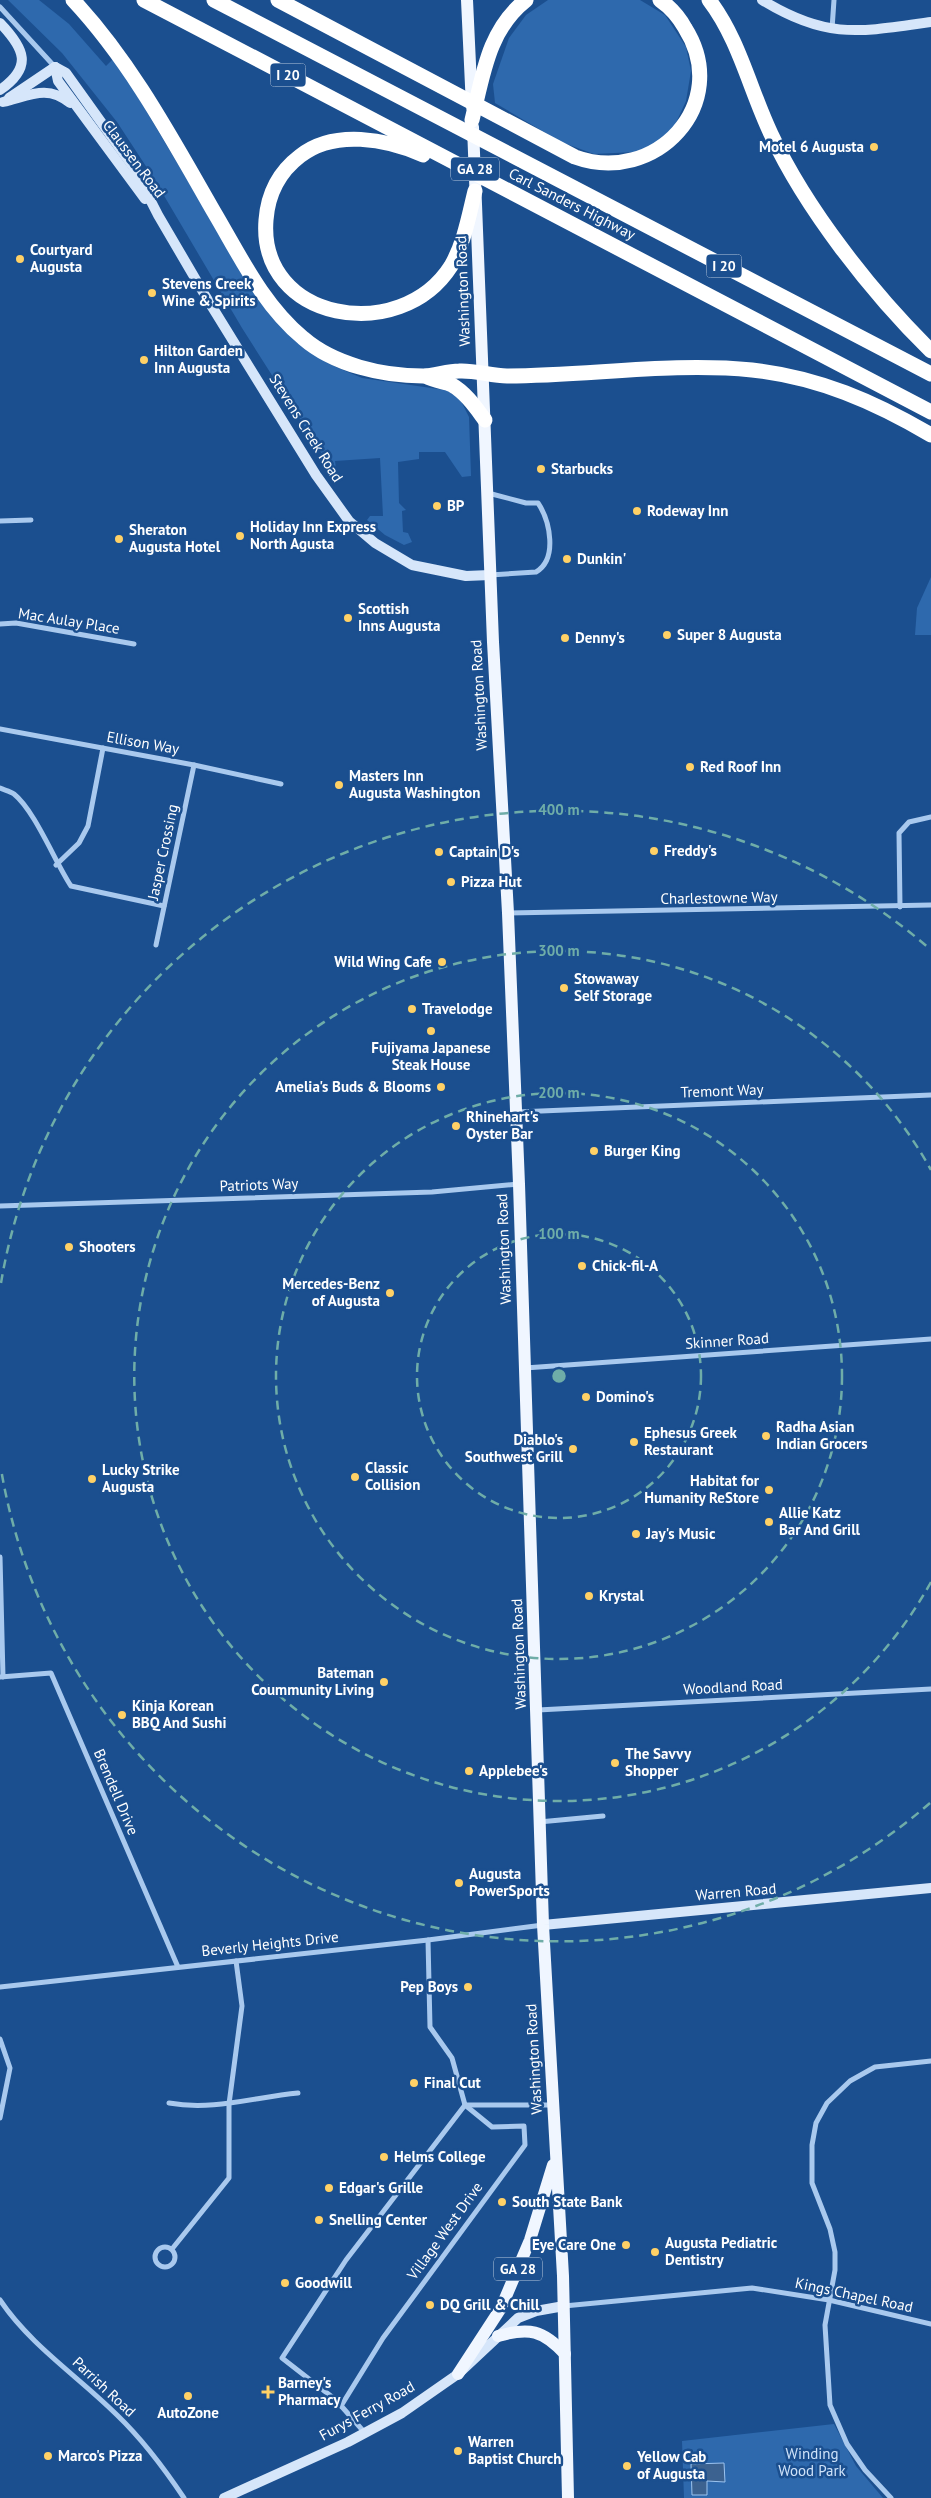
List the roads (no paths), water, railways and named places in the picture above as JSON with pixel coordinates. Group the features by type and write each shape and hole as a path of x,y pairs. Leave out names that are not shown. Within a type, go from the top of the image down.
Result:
{"highway":[{"path":"73,0 118,52 250,274 279,315 304,340 334,357 376,371 426,376 437,382 451,384 463,393 485,420"},
{"name":"I 20","path":"144,0 432,154"},
{"name":"Carl Sanders Highway","path":"214,0 931,374"},
{"path":"278,0 575,157 597,163 612,164 637,159 659,150 685,124 693,109 698,89 699,68 692,38 676,15 660,0"},
{"path":"472,120 492,43 509,15 526,0"},
{"path":"709,0 726,26 771,135 808,200 891,309 931,350"},
{"path":"432,154 376,141 350,140 313,148 284,170 270,194 265,229 270,254 275,266 290,286 315,303 349,314 386,311 420,297 440,279 454,261 476,190"},
{"name":"Carl Sanders Highway","path":"432,154 511,192 931,412"},
{"path":"426,376 435,372 462,370 504,376 698,368 752,370 783,374 843,391 891,412 931,435"}],"main road":[{"name":"Washington Road","path":"467,0 490,575 508,913 514,1112 519,1184 537,1710 539,1822 552,2105 564,2306 568,2498"},
{"name":"GA 28","path":"458,2374 501,2308 530,2240 556,2155"},
{"path":"498,2336 520,2330 534,2331 554,2342 565,2354"}],"street":[{"path":"762,0 805,22 832,30 867,31 931,22"},
{"path":"832,30 834,0"},
{"name":"Claussen Road","path":"0,7 55,66 66,73 134,168 158,215"},
{"path":"0,23 17,42 22,59 20,72 0,90"},
{"path":"2,103 55,66"},
{"name":"Claussen Road","path":"55,66 58,81 158,215"},
{"path":"2,103 38,92 60,95 79,110"},
{"name":"Stevens Creek Road","path":"158,215 210,304 316,475 349,520 375,543 412,565 466,576 490,575"},
{"path":"487,493 526,503 538,503 545,514 549,546 547,560 536,572 490,575"},
{"path":"0,521 31,520"},
{"name":"Mac Aulay Place","path":"0,624 16,623 134,644"},
{"name":"Ellison Way","path":"0,729 194,765 281,784"},
{"path":"56,865 79,843 88,826 103,748"},
{"name":"Jasper Crossing","path":"156,945 194,765"},
{"path":"0,788 14,794 37,825 56,865 70,886 164,906"},
{"path":"900,907 899,833 909,822 931,817"},
{"name":"Charlestowne Way","path":"508,913 931,905"},
{"name":"Tremont Way","path":"514,1112 931,1095"},
{"name":"Patriots Way","path":"0,1206 432,1192 519,1184"},
{"name":"Skinner Road","path":"524,1368 931,1339"},
{"path":"0,1557 2,1677"},
{"name":"Brendell Drive","path":"2,1677 51,1673 178,1967"},
{"name":"Woodland Road","path":"537,1710 931,1689"},
{"path":"539,1822 603,1816"},
{"name":"Warren Road","path":"543,1925 931,1888"},
{"name":"Beverly Heights Drive","path":"0,1987 428,1940 543,1925"},
{"path":"428,1940 430,2027 452,2058 465,2105"},
{"path":"172,2249 229,2178 229,2104 242,2006 236,1961"},
{"path":"0,2039 10,2068 0,2118"},
{"path":"891,2498 866,2470 847,2444 830,2404 825,2325 835,2270 835,2252 830,2229 812,2182 812,2145 816,2122 827,2103 850,2081 875,2066 931,2061"},
{"path":"169,2103 183,2106 229,2104 298,2093"},
{"path":"465,2105 552,2105"},
{"path":"365,2433 341,2406 282,2358 346,2260 465,2105"},
{"name":"Village West Drive","path":"341,2406 382,2338 525,2145 524,2126 492,2127 465,2105"},
{"path":"163,2247 172,2249 176,2259 172,2265 168,2267 159,2264 156,2252 163,2247"},
{"name":"Kings Chapel Road","path":"564,2306 752,2288 830,2300 931,2324"},
{"name":"Parrish Road","path":"0,2300 18,2324 135,2434 159,2462 184,2498"},
{"name":"Furys Ferry Road","path":"224,2498 365,2433 405,2411 458,2374 518,2318 536,2311 564,2306"}],"place":[{"name":"Motel 6 Augusta","path":"874,147"},
{"name":"Courtyard Augusta","path":"20,259"},
{"name":"Stevens Creek Wine & Spirits","path":"152,293"},
{"name":"Hilton Garden Inn Augusta","path":"144,360"},
{"name":"Starbucks","path":"541,469"},
{"name":"BP","path":"437,506"},
{"name":"Rodeway Inn","path":"637,511"},
{"name":"Holiday Inn Express North Agusta","path":"240,536"},
{"name":"Sheraton Augusta Hotel","path":"119,539"},
{"name":"Dunkin'","path":"567,559"},
{"name":"Scottish Inns Augusta","path":"348,618"},
{"name":"Super 8 Augusta","path":"667,635"},
{"name":"Denny's","path":"565,638"},
{"name":"Red Roof Inn","path":"690,767"},
{"name":"Masters Inn Augusta Washington","path":"339,785"},
{"name":"Freddy's","path":"654,851"},
{"name":"Captain D's","path":"439,852"},
{"name":"Pizza Hut","path":"451,882"},
{"name":"Wild Wing Cafe","path":"442,962"},
{"name":"Stowaway Self Storage","path":"564,988"},
{"name":"Travelodge","path":"412,1009"},
{"name":"Fujiyama Japanese Steak House","path":"431,1031"},
{"name":"Amelia's Buds & Blooms","path":"441,1087"},
{"name":"Rhinehart's Oyster Bar","path":"456,1126"},
{"name":"Burger King","path":"594,1151"},
{"name":"Shooters","path":"69,1247"},
{"name":"Chick-fil-A","path":"582,1266"},
{"name":"Mercedes-Benz of Augusta","path":"390,1293"},
{"name":"Domino's","path":"586,1397"},
{"name":"Radha Asian Indian Grocers","path":"766,1436"},
{"name":"Ephesus Greek Restaurant","path":"634,1442"},
{"name":"Diablo's Southwest Grill","path":"573,1449"},
{"name":"Classic Collision","path":"355,1477"},
{"name":"Lucky Strike Augusta","path":"92,1479"},
{"name":"Habitat for Humanity ReStore","path":"769,1490"},
{"name":"Allie Katz Bar And Grill","path":"769,1522"},
{"name":"Jay's Music","path":"636,1534"},
{"name":"Krystal","path":"589,1596"},
{"name":"Bateman Coummunity Living","path":"384,1682"},
{"name":"Kinja Korean BBQ And Sushi","path":"122,1715"},
{"name":"The Savvy Shopper","path":"615,1763"},
{"name":"Applebee's","path":"469,1771"},
{"name":"Augusta PowerSports","path":"459,1883"},
{"name":"Pep Boys","path":"468,1987"},
{"name":"Final Cut","path":"414,2083"},
{"name":"Helms College","path":"384,2157"},
{"name":"Edgar's Grille","path":"329,2188"},
{"name":"South State Bank","path":"502,2202"},
{"name":"Snelling Center","path":"319,2220"},
{"name":"Eye Care One","path":"626,2245"},
{"name":"Augusta Pediatric Dentistry","path":"655,2252"},
{"name":"Goodwill","path":"285,2283"},
{"name":"DQ Grill & Chill","path":"430,2305"},
{"name":"Barney's Pharmacy","path":"268,2392"},
{"name":"AutoZone","path":"188,2396"},
{"name":"Warren Baptist Church","path":"458,2451"},
{"name":"Marco's Pizza","path":"48,2456"},
{"name":"Yellow Cab of Augusta","path":"627,2466"}],"park label":[{"name":"Winding Wood Park","path":"812,2462"}]}
